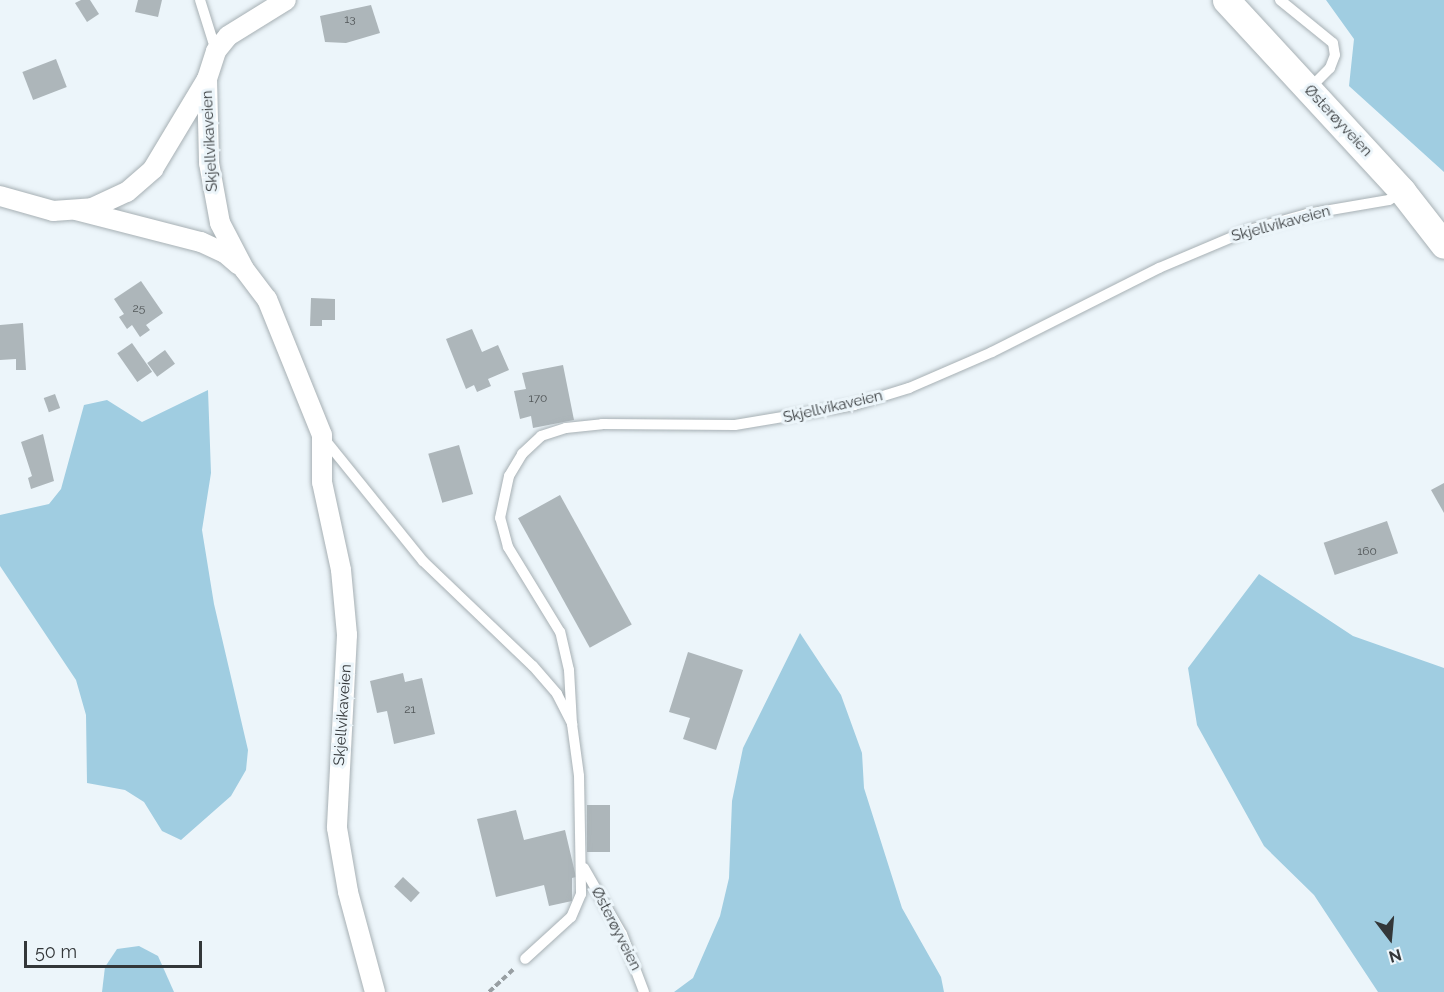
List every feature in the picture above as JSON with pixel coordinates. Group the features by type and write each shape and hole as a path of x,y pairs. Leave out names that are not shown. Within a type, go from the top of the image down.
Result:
{"main road":[{"name":"Østerøyveien","path":"1226,0 1402,191 1444,245"}],"street":[{"name":"Skjellvikaveien","path":"0,196 52,211 92,208 127,192 153,169 207,79 216,51 228,36 286,0"},
{"name":"Skjellvikaveien","path":"207,79 212,194 220,223 244,269 267,299 322,435 322,482 341,570 347,635 337,828 348,892 375,992"},
{"name":"Skjellvikaveien","path":"75,209 124,225 201,242 225,253 244,269"}],"lane":[{"path":"201,0 216,51"},
{"path":"1280,0 1332,43 1335,55 1330,68 1309,89"},
{"name":"Skjellvikaveien","path":"525,959 571,916 581,894 584,868 579,776 568,670 560,632 508,547 500,518 509,476 522,454 541,436 566,428 602,424 735,425 854,405 909,388 992,352 1159,268 1238,234 1307,214 1389,200 1402,191"},
{"name":"Skjellvikaveien","path":"322,435 423,561 533,666 557,694 572,724"},
{"name":"Østerøyveien","path":"584,868 622,934 644,992"}],"path":[{"path":"489,992 525,959"}],"shaded area":[{"path":"1326,0 1444,0 1444,172 1349,86 1354,39"},
{"path":"208,390 211,473 202,530 214,604 248,750 246,770 231,796 181,840 162,831 144,802 125,790 87,783 86,715 76,680 0,566 0,515 49,504 61,489 84,405 107,400 142,422"},
{"path":"1259,574 1353,636 1444,668 1444,992 1378,992 1314,895 1264,846 1197,725 1188,668"},
{"path":"800,633 841,695 862,753 864,788 902,908 941,977 944,992 674,992 693,978 720,916 729,878 732,801 743,748"},
{"path":"139,946 158,956 174,992 102,992 105,967 117,949"}],"building":[{"path":"90,0 99,14 87,22 75,3"},
{"path":"138,0 162,0 158,17 135,12"},
{"path":"371,5 380,33 346,43 325,42 320,16"},
{"path":"56,59 67,87 33,100 22,72"},
{"path":"141,281 163,313 146,325 150,330 140,337 132,325 127,329 119,317 124,314 114,299"},
{"path":"311,298 335,299 335,320 322,320 322,326 310,326"},
{"path":"23,323 26,370 16,370 16,359 0,360 0,325"},
{"path":"472,329 482,352 498,345 509,370 488,379 491,386 477,392 474,385 466,389 446,339"},
{"path":"132,343 152,372 137,382 117,353"},
{"path":"165,350 175,364 157,377 147,363"},
{"path":"563,365 574,420 533,428 531,416 520,419 514,391 526,389 522,373"},
{"path":"55,394 60,408 49,412 44,398"},
{"path":"43,434 54,481 31,489 28,478 32,476 21,442"},
{"path":"459,445 473,494 442,503 428,454"},
{"path":"1444,483 1444,513 1431,490"},
{"path":"560,495 632,624 590,648 518,518"},
{"path":"1387,521 1398,553 1335,575 1324,543"},
{"path":"688,652 743,670 716,750 683,739 690,718 669,712"},
{"path":"403,673 405,682 422,678 435,734 394,744 387,711 377,713 370,681"},
{"path":"587,805 610,805 610,852 587,852"},
{"path":"516,810 524,840 565,830 576,877 572,878 572,901 549,906 544,885 496,897 477,819"},
{"path":"403,877 420,893 411,902 394,887"}]}
